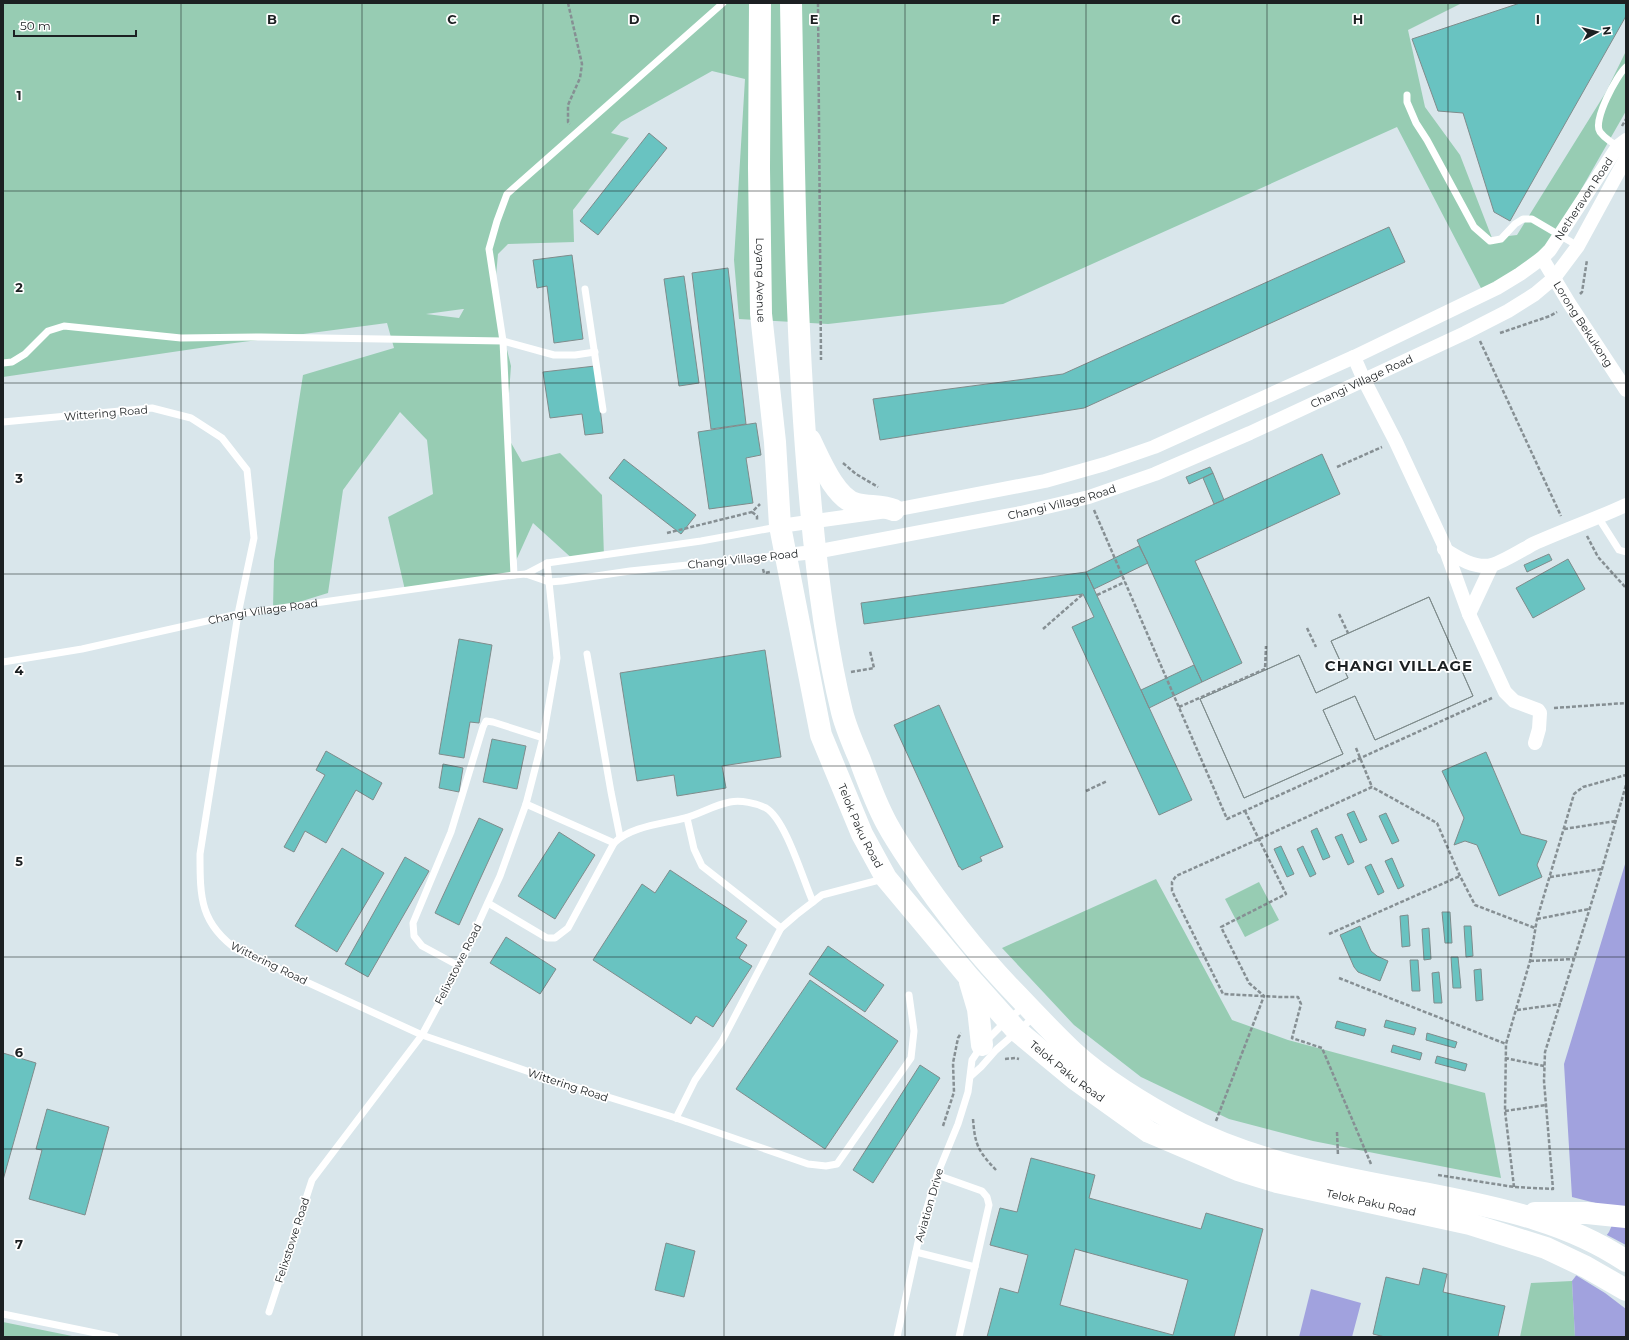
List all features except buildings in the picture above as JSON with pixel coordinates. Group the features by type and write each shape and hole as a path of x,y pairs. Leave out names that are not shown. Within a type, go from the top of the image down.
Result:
{"main road":[{"name":"Loyang Avenue","path":"760,3 759,175 761,314 775,442 780,526 784,555"},
{"path":"791,3 798,327 803,426 815,552"},
{"path":"803,426 828,477 840,492 855,504 894,510"},
{"name":"Telok Paku Road","path":"815,552 829,646 842,713 874,796 888,826 936,899 988,965 1076,1055 1123,1090 1182,1125 1245,1152 1300,1169 1516,1213 1549,1223 1586,1238 1626,1261"},
{"name":"Telok Paku Road","path":"784,555 821,736 862,834 886,878 1012,1026 1074,1079 1149,1132 1238,1170 1277,1182 1470,1224 1546,1248 1586,1267 1626,1290"},
{"path":"968,976 978,1009 982,1045"},
{"path":"1516,1213 1587,1213 1626,1217"}],"street":[{"name":"Netheravon Road","path":"1542,258 1550,250 1623,145"},
{"name":"Netheravon Road","path":"1554,278 1578,246 1626,158"},
{"name":"Changi Village Road","path":"780,526 894,510 1046,481 1105,464 1171,440 1354,357 1497,288 1542,258"},
{"name":"Lorong Bekukong","path":"1542,258 1569,303 1626,390"},
{"name":"Changi Village Road","path":"784,555 815,552 1021,513 1088,497 1155,474 1250,433 1508,311 1535,294 1554,278"},
{"path":"1354,357 1444,545 1444,549 1470,614 1505,692 1514,701 1538,710 1540,713 1541,720 1535,743"},
{"path":"1444,549 1461,560 1479,565 1492,565 1626,504"},
{"path":"1470,614 1492,565"}],"lane":[{"path":"514,575 503,341 489,249 497,221 507,194 723,3"},
{"path":"1623,145 1600,132 1599,120 1603,108 1620,73 1626,67"},
{"path":"1407,95 1407,102 1416,123 1428,140 1474,227 1490,241 1501,239 1523,218 1532,219 1578,246"},
{"path":"585,289 603,410"},
{"path":"3,363 12,362 25,354 48,331 64,326 181,338 262,337 503,341 554,355 575,355 595,352"},
{"name":"Wittering Road","path":"3,422 152,408 191,418 222,438 247,470 254,538 238,614 200,854 200,885 204,908 208,919 224,941 239,951 422,1035 553,1080 676,1118 808,1164 826,1166 837,1164 911,1058 914,1031 909,995"},
{"path":"1598,517 1619,550 1626,552"},
{"name":"Changi Village Road","path":"3,662 82,649 238,614 526,574 547,563 701,541 780,526"},
{"name":"Changi Village Road","path":"526,574 549,582 630,571 784,555"},
{"name":"Felixstowe Road","path":"269,1312 312,1180 422,1035 459,966 500,876 526,804 544,738 557,658 547,563"},
{"path":"587,654 610,792 620,837"},
{"path":"459,966 422,946 414,936 413,923 452,832 483,727 486,721 493,722 544,738"},
{"path":"488,903 547,938 555,938 568,928 614,843 620,837 638,830 687,818 707,809 731,802 749,802 766,809 781,826 812,902"},
{"path":"526,804 614,843"},
{"path":"687,818 694,849 702,866 781,928"},
{"path":"676,1118 695,1080 722,1040 781,928 822,895 886,878"},
{"name":"Aviation Drive","path":"897,1337 922,1224 936,1175 958,1124 968,1092 972,1060 982,1045 1012,1026 1031,1010"},
{"name":"Aviation Drive","path":"971,1076 982,1067 996,1050 1012,1026 1031,1010"},
{"path":"936,1175 982,1191 987,1197 989,1205 959,1337"},
{"path":"916,1252 975,1267"},
{"path":"3,1314 115,1337"}],"path":[{"path":"568,3 582,64 580,78 568,105 568,122 577,132"},
{"path":"818,3 821,363"},
{"path":"1494,336 1550,316 1569,303"},
{"path":"1487,338 1480,340 1520,429 1569,529"},
{"path":"1337,467 1396,442"},
{"path":"842,462 856,474"},
{"path":"1088,497 1227,819 1505,692"},
{"path":"752,512 757,516"},
{"path":"1584,531 1598,557 1626,588"},
{"path":"1097,595 1125,582"},
{"path":"1044,628 1083,594"},
{"path":"1339,614 1348,633"},
{"path":"1308,628 1316,647"},
{"path":"1179,706 1265,669 1266,646"},
{"path":"870,651 874,668"},
{"path":"1538,710 1626,703"},
{"path":"1356,748 1372,787 1438,823 1460,876 1475,905 1535,928"},
{"path":"1514,1187 1505,1111 1506,1044 1530,961 1537,919 1574,794 1583,787 1626,775"},
{"path":"1086,791 1107,780"},
{"path":"1432,1174 1514,1187 1553,1189 1546,1106 1544,1066 1546,1052 1626,785"},
{"path":"1371,1164 1322,1048 1292,1038 1301,1004 1298,997 1223,994 1172,891 1172,882 1176,876 1372,787"},
{"path":"1245,811 1286,894 1221,927 1249,983 1264,996"},
{"path":"1564,829 1616,821"},
{"path":"1550,877 1602,869"},
{"path":"1329,934 1460,876"},
{"path":"1537,919 1590,909"},
{"path":"1530,961 1574,959"},
{"path":"1339,978 1506,1044"},
{"path":"1221,1125 1215,1121 1264,996"},
{"path":"1517,1010 1560,1004"},
{"path":"943,1128 954,1092 953,1063 958,1038 964,1028"},
{"path":"1505,1058 1544,1066"},
{"path":"1505,1111 1546,1106"},
{"path":"973,1116 974,1139 980,1152 996,1170"},
{"path":"1337,1132 1338,1156"},
{"path":"1331,1154 1344,1158"},
{"path":"1364,1163 1379,1166"}],"green space":[{"path":"3,3 1462,3 1408,30 1425,107 1460,155 1492,238 1517,235 1606,92 1626,51 1626,111 1554,237 1533,262 1482,290 1397,127 1003,304 828,324 739,319 734,260 745,79 712,71 621,122 611,133 629,138 573,210 574,242 508,244 498,254 494,297 511,366 506,434 522,462 560,453 602,495 604,557 576,562 533,523 509,576 405,590 388,517 433,494 427,440 400,412 343,490 328,593 273,610 274,561 303,375 394,348 387,323 227,344 3,377","holes":["464,309 459,318 426,314"]},
{"path":"1156,879 1232,1020 1288,1040 1485,1093 1501,1178 1313,1141 1229,1119 1141,1077 1074,1025 1002,948"},
{"path":"1259,882 1279,920 1245,937 1225,899"},
{"path":"1572,1281 1575,1337 1520,1337 1531,1283"},
{"path":"3,1322 77,1337 3,1337"}],"water":[{"path":"1626,861 1626,1337 1575,1337 1572,1281 1609,1232 1619,1209 1572,1197 1564,1064"},
{"path":"1311,1289 1361,1303 1352,1337 1299,1337"}],"pier":[{"path":"1605,1234 1626,1245 1626,1309 1605,1293 1574,1274"}],"district":[{"name":"CHANGI VILLAGE","path":"1399,666"}]}
